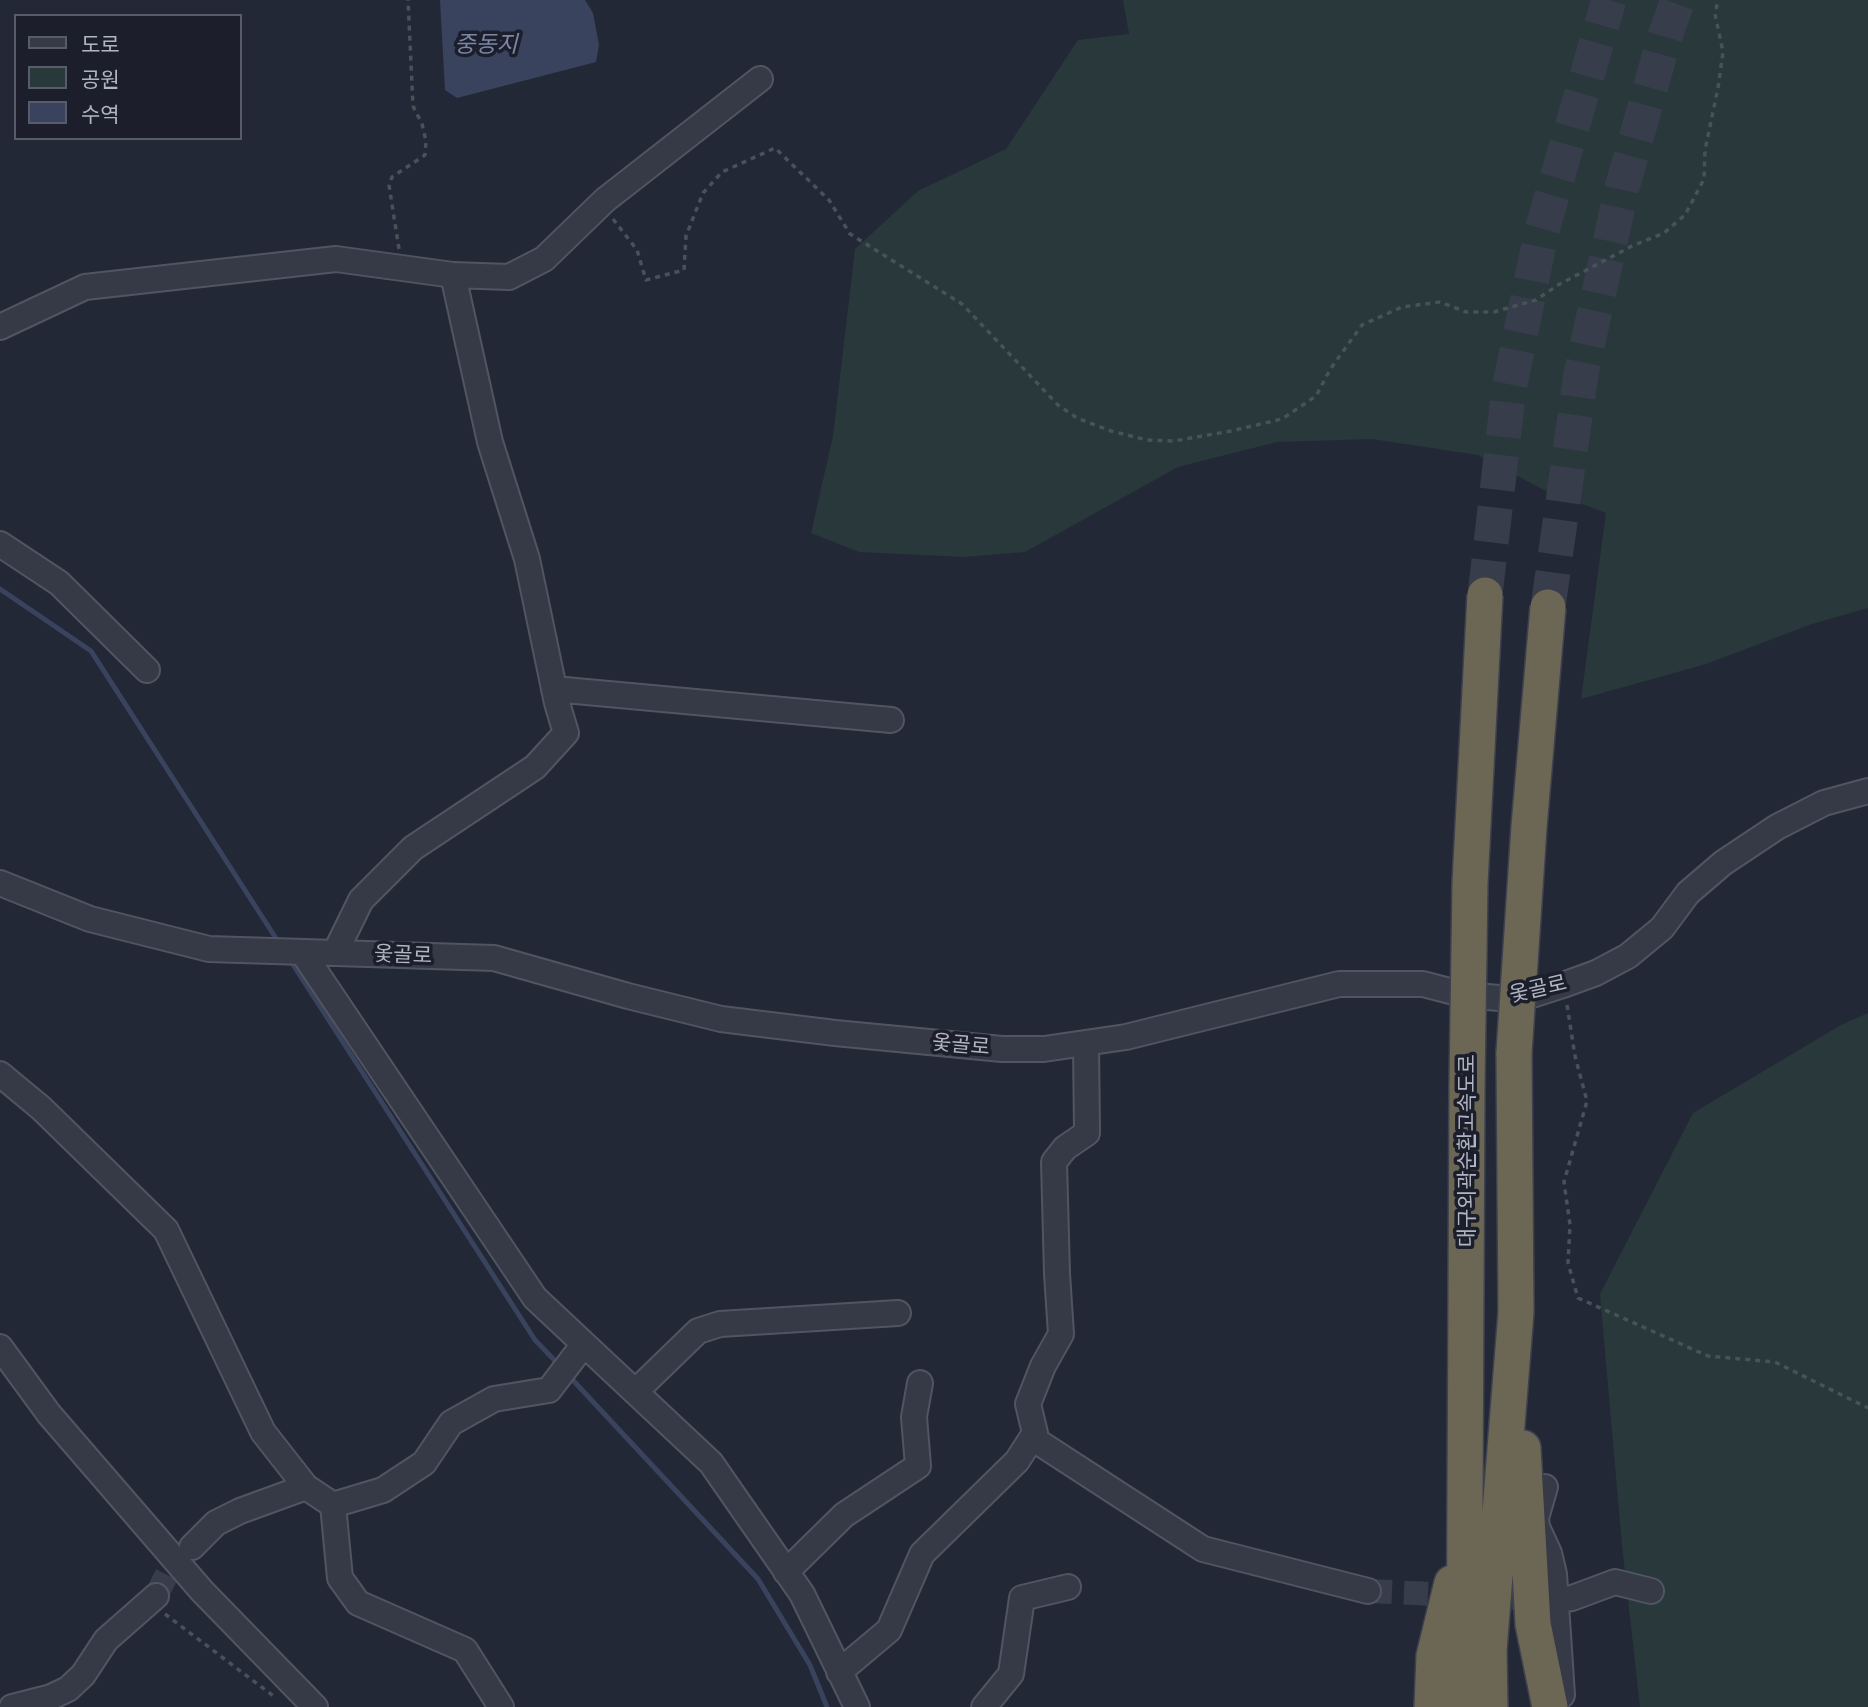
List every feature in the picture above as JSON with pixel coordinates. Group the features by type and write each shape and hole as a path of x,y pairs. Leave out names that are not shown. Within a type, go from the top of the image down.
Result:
{"highway":[{"name":"대구외곽순환고속도로","path":"1485,595 1470,883 1466,1529 1477,1652 1490,1707"},
{"name":"대구외곽순환고속도로","path":"1464,1707 1477,1652 1516,1312 1514,1053 1530,813 1548,607"},
{"path":"1516,1312 1533,1625 1550,1707"},
{"path":"1432,1707 1434,1656 1466,1529"}],"street":[{"path":"0,327 85,287 337,259 453,275 509,278 544,260 599,205 760,79"},
{"path":"335,953 361,900 413,848 535,767 566,733 527,559 490,442 453,275"},
{"path":"0,544 59,583 147,670"},
{"path":"554,689 891,720"},
{"name":"옻골로","path":"0,883 90,919 209,949 494,958 652,1003 721,1019 1002,1049 1044,1049 1126,1037 1339,984 1423,984 1465,995 1499,998 1530,996 1596,973 1628,956 1662,928 1688,893 1723,863 1777,827 1824,803 1868,791"},
{"path":"303,953 535,1298 711,1463 802,1594 857,1707"},
{"path":"839,1672 890,1630 922,1554 1017,1461 1035,1433 1028,1404 1043,1366 1061,1334 1054,1162 1065,1148 1087,1133 1086,1044"},
{"path":"0,1074 41,1108 166,1230 263,1432 306,1487 332,1506 340,1578 358,1603 465,1650 500,1707"},
{"path":"635,1392 698,1331 720,1324 898,1313"},
{"path":"332,1506 383,1490 424,1464 451,1423 494,1399 550,1390 584,1344"},
{"path":"0,1347 49,1414 202,1591 315,1707"},
{"path":"786,1572 844,1515 918,1466 914,1417 919,1382"},
{"path":"1032,1438 1203,1549 1368,1591"},
{"path":"192,1547 216,1523 240,1511 306,1487"},
{"path":"1545,1487 1536,1518 1554,1574 1563,1707"},
{"path":"1555,1600 1572,1598 1615,1582 1651,1591"},
{"path":"985,1707 1011,1674 1022,1598 1068,1587"},
{"path":"12,1707 51,1697 68,1689 83,1675 106,1640 153,1599"}],"path":[{"path":"402,268 391,177 425,155 426,141 422,124 413,106 408,0"},
{"path":"599,205 621,227 638,250 646,280 684,270 686,236 703,193 722,172 775,148 829,200 850,234 962,304 1058,405 1077,418 1111,431 1147,440 1174,440 1231,431 1282,419 1316,397 1331,368 1362,325 1402,307 1440,302 1466,312 1494,312 1536,300 1558,285 1632,246 1664,233 1685,215 1704,178 1705,150 1718,88 1723,52 1715,14 1718,0"},
{"path":"1563,985 1587,1101 1564,1182 1570,1225 1569,1263 1578,1298 1708,1356 1775,1362 1868,1408"},
{"path":"153,1599 277,1699"}],"green space":[{"path":"1123,0 1868,0 1868,608 1812,624 1706,664 1581,699 1606,513 1542,489 1478,455 1372,439 1277,442 1178,467 1025,552 964,557 859,552 811,533 833,436 855,249 918,191 1006,149 1078,40 1129,34"},
{"path":"1868,1013 1868,1707 1640,1707 1622,1545 1600,1294 1693,1113 1841,1025"}],"water":[{"name":"중동지","path":"440,0 585,0 593,13 599,45 596,62 457,98 445,90"}],"waterway":[{"path":"0,589 91,651 279,943"},
{"path":"290,960 535,1340 560,1366"},
{"path":"569,1376 758,1579 810,1665 827,1707"}],"tunnel":[{"path":"1485,595 1509,389 1542,230 1609,0"},
{"path":"1548,607 1581,374 1622,188 1665,36 1678,0"},
{"path":"156,1596 168,1572 190,1549"},
{"path":"1368,1591 1546,1599"}]}
